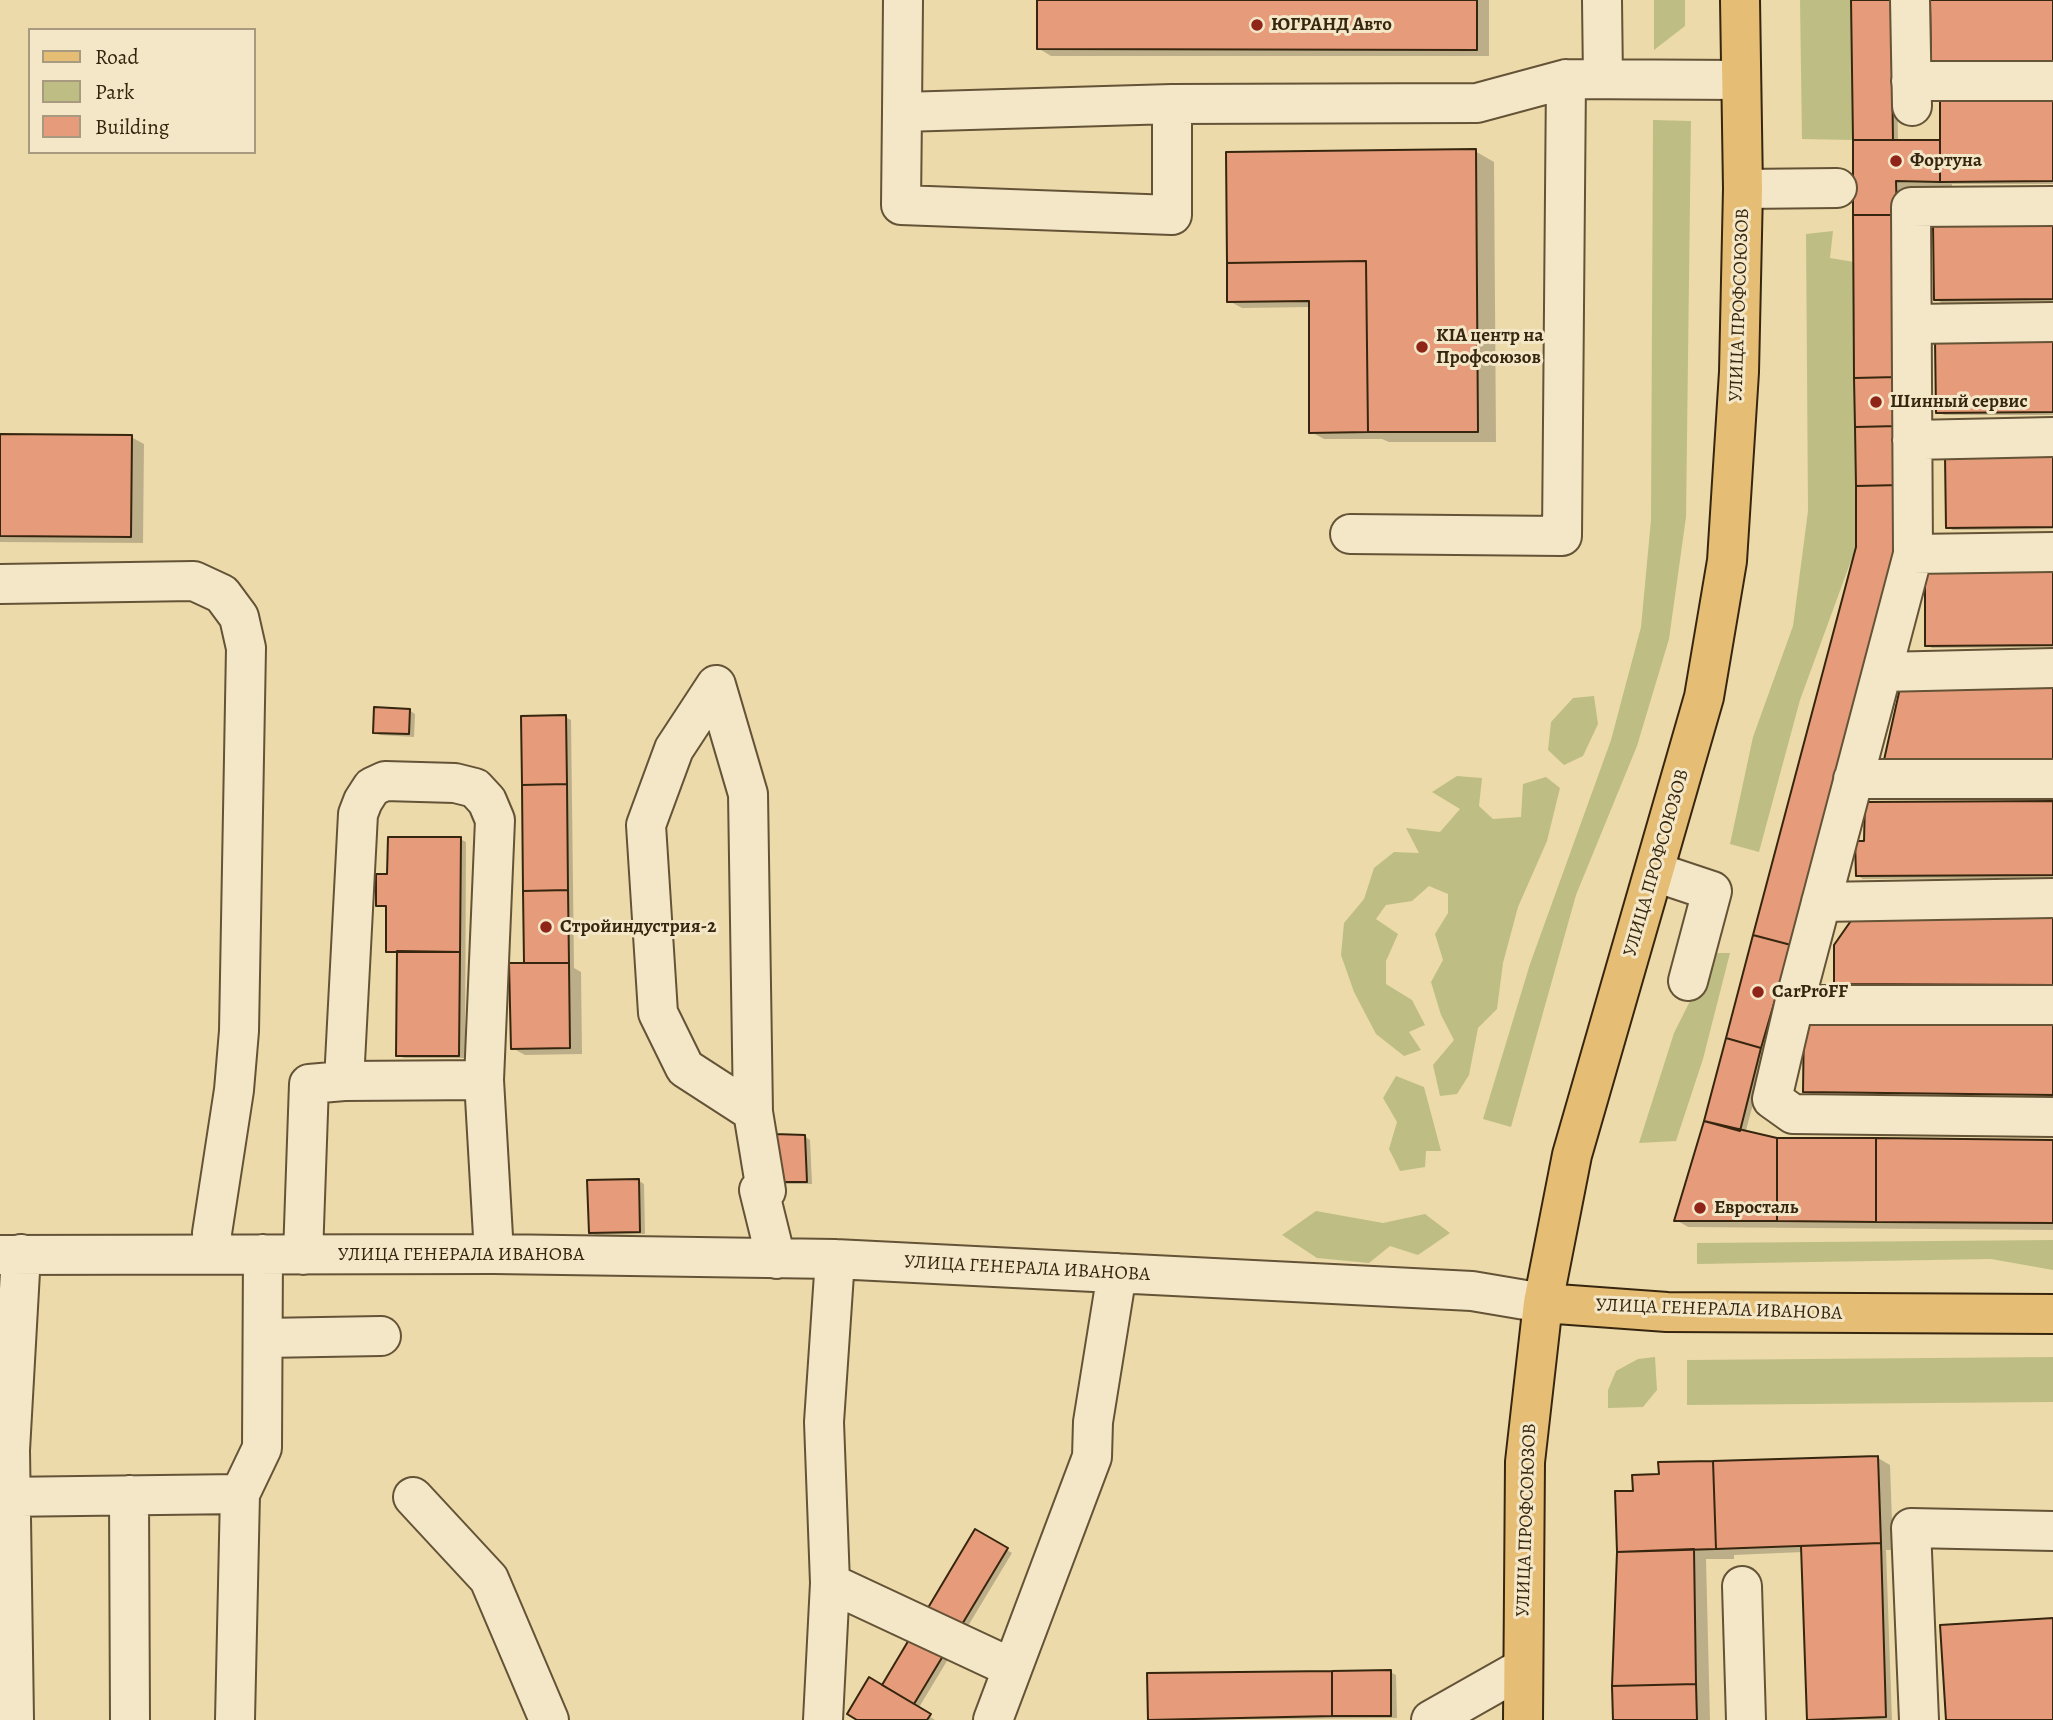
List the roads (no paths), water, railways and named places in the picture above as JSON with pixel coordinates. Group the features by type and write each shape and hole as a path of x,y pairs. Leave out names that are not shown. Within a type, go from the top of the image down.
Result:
{"main road":[{"name":"УЛИЦА ПРОФСОЮЗОВ","path":"1523,1720 1525,1462 1543,1303 1573,1155 1704,697 1727,561 1739,372 1743,189 1740,0"},
{"name":"УЛИЦА ГЕНЕРАЛА ИВАНОВА","path":"1543,1303 1667,1312 2053,1314"}],"street":[{"path":"903,0 901,205 1172,215 1172,104"},
{"path":"1602,0 1603,79"},
{"path":"1910,0 1912,94 2053,81"},
{"path":"902,112 1172,104 1476,103 1566,79 1741,80"},
{"path":"1350,534 1562,536 1566,79"},
{"path":"1743,189 1837,188"},
{"path":"2053,206 1911,208 1913,554 1794,1005 1772,1099 1793,1114 2053,1117"},
{"path":"1912,324 2053,322"},
{"path":"1912,440 2053,437"},
{"path":"1913,554 2053,552"},
{"path":"0,584 194,581 222,594 239,617 246,648 239,1031 234,1090 212,1233 213,1253"},
{"path":"1882,672 2053,668"},
{"path":"753,1112 685,1068 658,1013 646,825 674,749 716,685 748,794 753,1112 766,1191 759,1190 776,1259"},
{"path":"1853,779 2053,779"},
{"path":"344,1082 358,814 372,787 386,781 455,783 475,788 487,801 495,820 484,1080 494,1254"},
{"path":"1655,872 1712,891 1688,981"},
{"path":"1821,902 2053,898"},
{"path":"1794,1005 2053,1005"},
{"path":"303,1255 309,1084 484,1080"},
{"path":"235,1720 240,1494 262,1448 263,1254"},
{"name":"УЛИЦА ГЕНЕРАЛА ИВАНОВА","path":"11,1255 494,1254 835,1259 1457,1290 1543,1303"},
{"path":"11,1255 9,1450 5,1497 14,1720"},
{"path":"823,1720 830,1583 824,1422 835,1259"},
{"path":"993,1720 1092,1457 1093,1422 1117,1273"},
{"path":"263,1338 381,1336"},
{"path":"5,1497 240,1494"},
{"path":"129,1495 130,1720"},
{"path":"412,1497 489,1579 549,1720"},
{"path":"1919,1720 1911,1528 2053,1531"},
{"path":"830,1583 1012,1668"},
{"path":"1742,1586 1746,1720"},
{"path":"1431,1720 1523,1668"}],"place":[{"name":"ЮГРАНД Авто","path":"1257,25"},
{"name":"Фортуна","path":"1896,161"},
{"name":"KIA центр на Профсоюзов","path":"1422,347"},
{"name":"Шинный сервис","path":"1876,402"},
{"name":"Стройиндустрия-2","path":"546,927"},
{"name":"CarProFF","path":"1758,992"},
{"name":"Евросталь","path":"1700,1208"}]}
